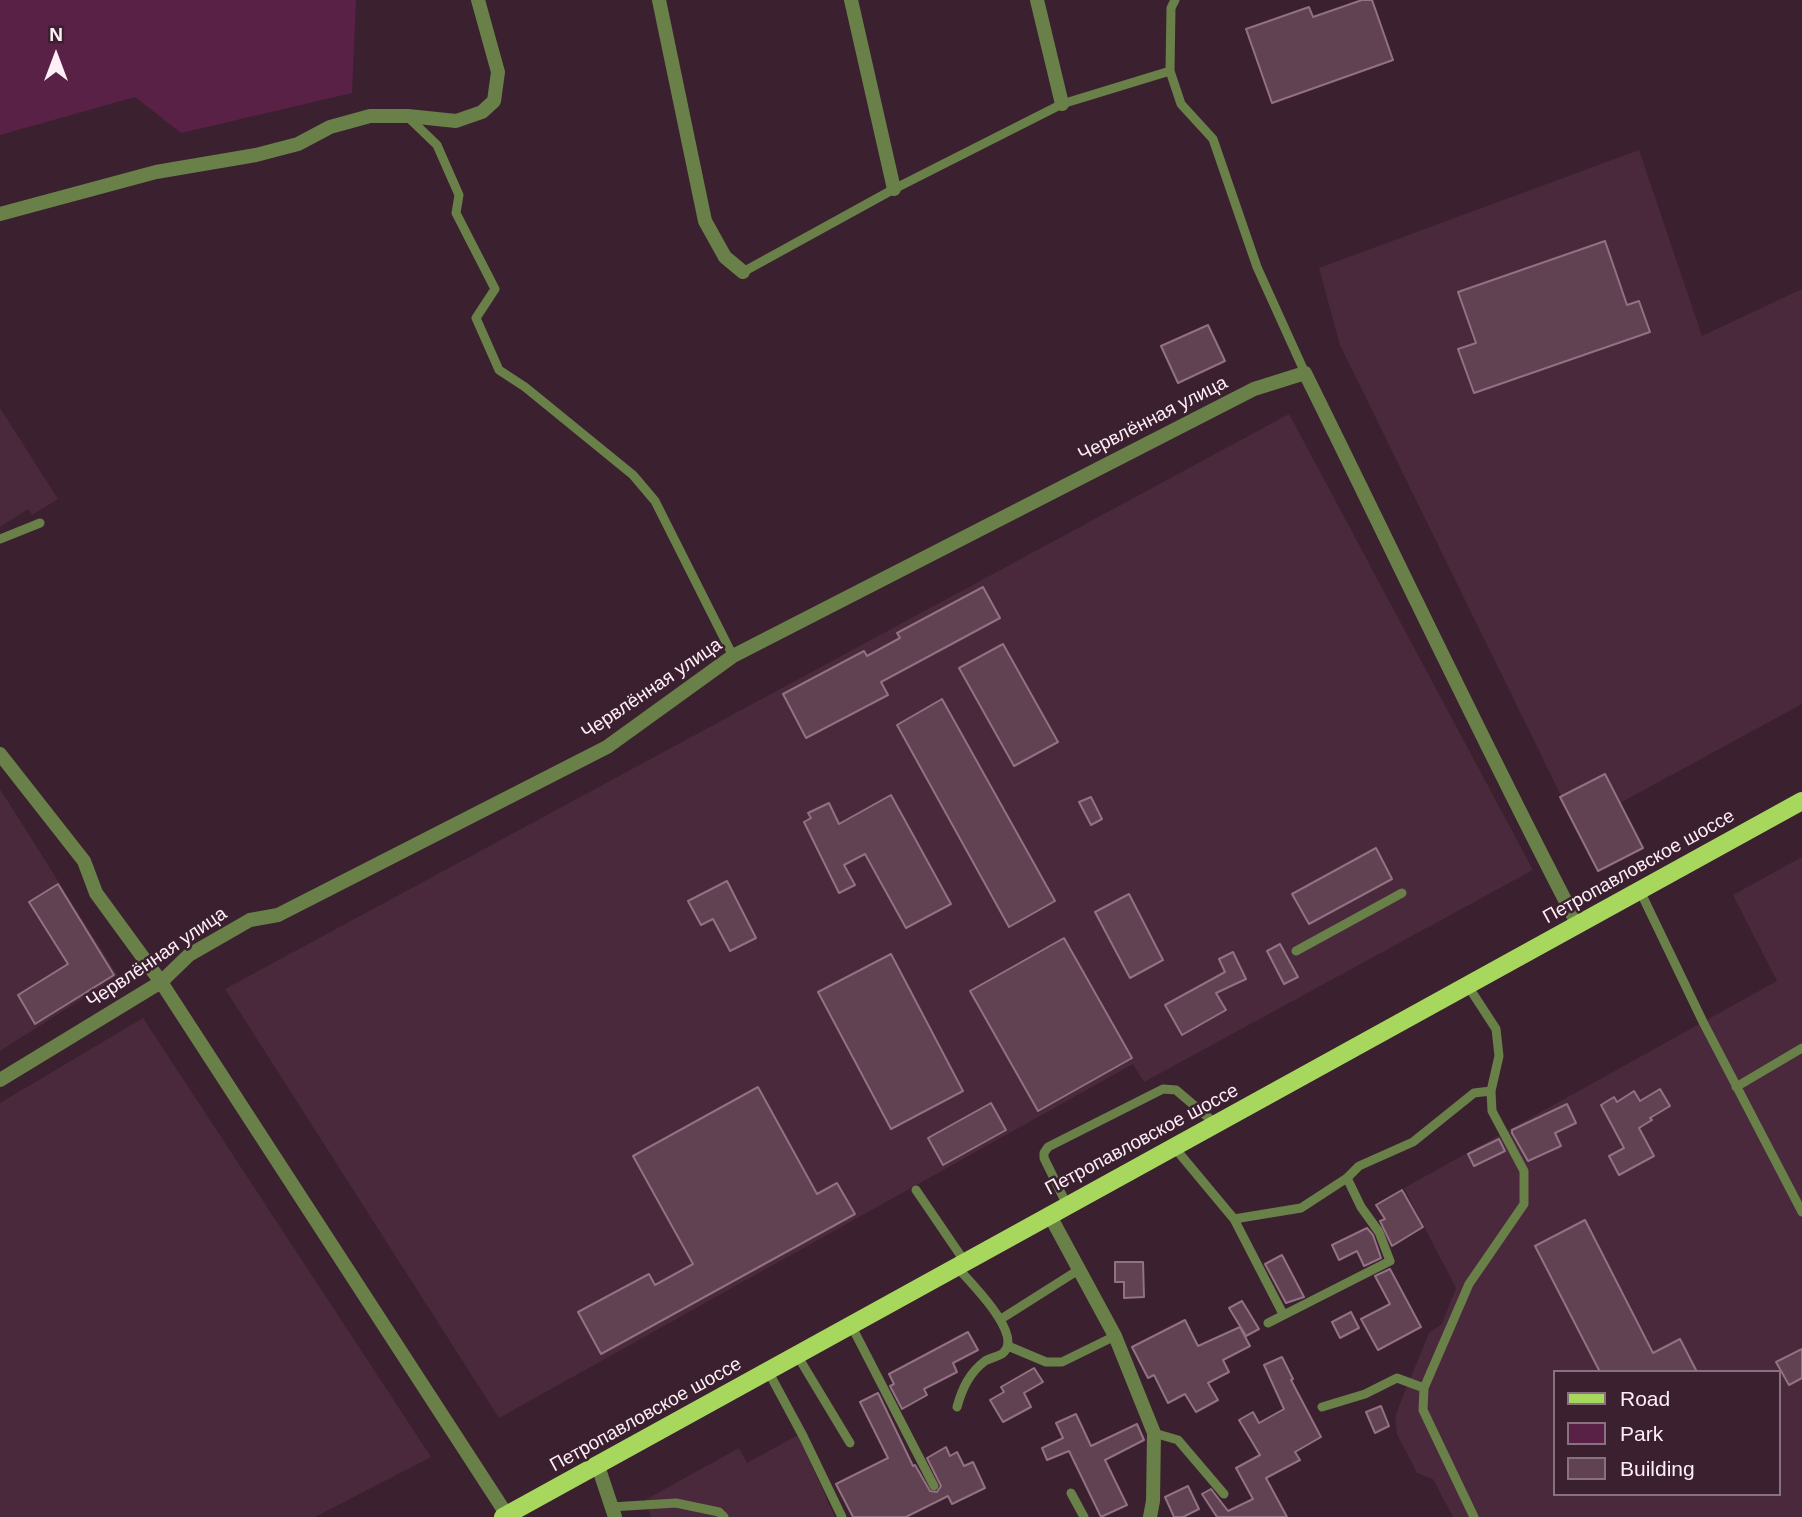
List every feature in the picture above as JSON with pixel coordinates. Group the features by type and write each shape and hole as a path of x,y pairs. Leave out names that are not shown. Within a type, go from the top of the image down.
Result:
{"main road":[{"name":"Петропавловское шоссе","path":"505,1516 1049,1214 1802,802"}],"street":[{"path":"0,214 156,172 288,147 330,127 370,116 408,116 456,121 482,112 494,101 498,72 478,0"},
{"path":"659,0 705,221 725,257 743,272"},
{"path":"851,0 894,189"},
{"path":"1037,0 1062,104"},
{"path":"1305,373 1510,795 1578,925"},
{"name":"Червлённая улица","path":"0,1080 161,982 190,955 250,920 278,915 607,747 733,656 1254,389 1305,373"},
{"path":"0,754 84,862 96,893 161,982 505,1516"},
{"path":"1049,1214 1115,1336 1154,1433 1153,1500 1150,1517"},
{"path":"598,1466 613,1512"}],"lane":[{"path":"1175,0 1171,8 1170,71 1181,104 1213,139 1257,267 1305,373"},
{"path":"743,272 894,189 1062,104 1170,71"},
{"path":"408,116 437,145 459,194 456,213 495,289 476,318 499,370 525,387 633,475 655,501 733,656"},
{"path":"0,539 40,523"},
{"path":"1640,891 1736,1087 1802,1212"},
{"path":"1296,951 1402,893"},
{"path":"1468,986 1496,1029 1499,1056 1491,1091 1492,1111 1524,1171 1524,1204 1469,1284 1424,1388 1423,1410 1474,1517"},
{"path":"1736,1087 1802,1048"},
{"path":"1067,1205 1044,1158 1048,1147 1169,1088 1216,1124"},
{"path":"1234,1219 1301,1208 1347,1178 1359,1166 1413,1142 1474,1093 1491,1091"},
{"path":"1174,1147 1234,1219 1283,1314"},
{"path":"1268,1323 1390,1261 1379,1232 1361,1207 1347,1178"},
{"path":"916,1190 960,1264 1001,1319 1008,1337 1004,1353 985,1361 964,1385 957,1407"},
{"path":"1001,1319 1080,1269"},
{"path":"851,1325 934,1486"},
{"path":"1007,1346 1054,1363 1062,1362 1115,1336"},
{"path":"797,1355 850,1443"},
{"path":"768,1371 842,1517"},
{"path":"1322,1407 1365,1394 1397,1378 1424,1388"},
{"path":"1154,1433 1178,1440 1224,1494"},
{"path":"1071,1493 1084,1517"},
{"path":"613,1512 676,1503 719,1512 724,1517"}],"shaded area":[{"path":"1639,150 1702,336 1802,289 1802,704 1620,803 1643,848 1598,871 1340,345 1319,268"},
{"path":"0,408 58,499 32,515 28,509 0,527"},
{"path":"1289,414 1533,870 1144,1082 1133,1064 499,1418 225,989"},
{"path":"0,789 118,976 0,1051"},
{"path":"1802,857 1802,1517 1453,1517 1433,1479 1417,1473 1397,1434 1395,1416 1429,1333 1442,1324 1456,1288 1404,1188 1777,981 1733,895"},
{"path":"143,1018 431,1457 315,1517 0,1517 0,1103"},
{"path":"798,1435 835,1517 651,1517 645,1500 739,1448 747,1463"}],"green space":[{"path":"0,0 356,0 352,93 181,133 135,97 0,135"}],"building":[{"path":"1362,0 1372,0 1393,60 1272,103 1246,29 1309,7 1313,17"},
{"path":"1605,241 1627,305 1639,301 1650,332 1474,393 1458,349 1476,343 1458,292"},
{"path":"1208,325 1225,361 1178,383 1161,346"},
{"path":"983,587 1000,618 881,682 888,695 806,738 783,694 864,651 867,656 900,638 897,633"},
{"path":"1003,644 1058,742 1014,766 959,668"},
{"path":"942,699 1055,901 1009,927 897,725"},
{"path":"1605,774 1643,848 1598,871 1560,797"},
{"path":"891,795 951,904 906,928 865,854 844,865 855,885 839,893 804,822 811,818 808,813 829,803 839,824"},
{"path":"1091,797 1102,819 1091,825 1079,802"},
{"path":"1376,848 1392,879 1309,924 1292,894"},
{"path":"727,881 756,938 730,951 713,919 701,925 688,901"},
{"path":"58,884 114,975 35,1024 18,995 68,964 29,902"},
{"path":"1129,894 1163,960 1130,978 1095,912"},
{"path":"1064,938 1132,1058 1038,1111 970,991"},
{"path":"1280,944 1298,977 1284,984 1267,951"},
{"path":"1233,952 1246,979 1216,993 1226,1010 1182,1035 1165,1005 1225,972 1219,959"},
{"path":"891,954 963,1091 891,1129 818,992"},
{"path":"758,1087 817,1194 837,1183 855,1214 601,1354 578,1312 649,1274 655,1285 693,1264 633,1156"},
{"path":"1660,1089 1670,1106 1639,1128 1654,1156 1619,1175 1609,1156 1624,1148 1601,1105 1614,1097 1617,1102 1634,1091 1640,1101"},
{"path":"991,1103 1006,1130 943,1165 928,1138"},
{"path":"1567,1104 1576,1123 1555,1133 1561,1146 1528,1161 1512,1130"},
{"path":"1499,1139 1505,1151 1474,1166 1468,1154"},
{"path":"1402,1190 1423,1227 1392,1246 1380,1221 1385,1219 1376,1205"},
{"path":"1585,1220 1653,1353 1680,1339 1696,1370 1599,1370 1535,1246"},
{"path":"1367,1228 1373,1235 1381,1258 1364,1266 1357,1251 1339,1260 1332,1245"},
{"path":"1282,1255 1304,1297 1286,1303 1265,1264"},
{"path":"1115,1262 1143,1262 1144,1297 1124,1298 1124,1282 1115,1282"},
{"path":"1390,1269 1421,1327 1378,1350 1361,1319 1390,1304 1375,1276"},
{"path":"1242,1301 1259,1329 1246,1336 1229,1308"},
{"path":"1351,1312 1359,1328 1340,1338 1332,1322"},
{"path":"1185,1320 1198,1346 1240,1327 1250,1346 1223,1360 1229,1372 1208,1383 1218,1400 1196,1412 1185,1394 1168,1403 1154,1375 1148,1378 1132,1347"},
{"path":"968,1332 978,1350 953,1363 957,1372 924,1389 927,1395 902,1409 890,1386 894,1384 889,1374"},
{"path":"1802,1349 1802,1378 1789,1385 1776,1362"},
{"path":"1282,1357 1321,1437 1295,1452 1300,1460 1266,1478 1287,1517 1217,1517 1202,1494 1211,1489 1228,1511 1253,1499 1236,1468 1260,1455 1239,1420 1253,1412 1259,1423 1284,1409 1264,1365"},
{"path":"1034,1368 1043,1382 1024,1393 1031,1407 1003,1422 990,1400 1004,1392 1001,1387"},
{"path":"878,1393 913,1466 915,1465 930,1491 937,1492 941,1486 927,1458 946,1447 950,1456 957,1452 964,1466 973,1462 985,1488 952,1504 948,1496 906,1517 853,1517 836,1484 888,1458 860,1402"},
{"path":"1381,1406 1389,1426 1375,1433 1366,1412"},
{"path":"1076,1414 1091,1446 1137,1424 1144,1440 1105,1460 1127,1505 1101,1517 1069,1451 1047,1460 1042,1448 1063,1438 1056,1423"},
{"path":"1188,1486 1199,1509 1183,1517 1174,1517 1165,1497"}]}
